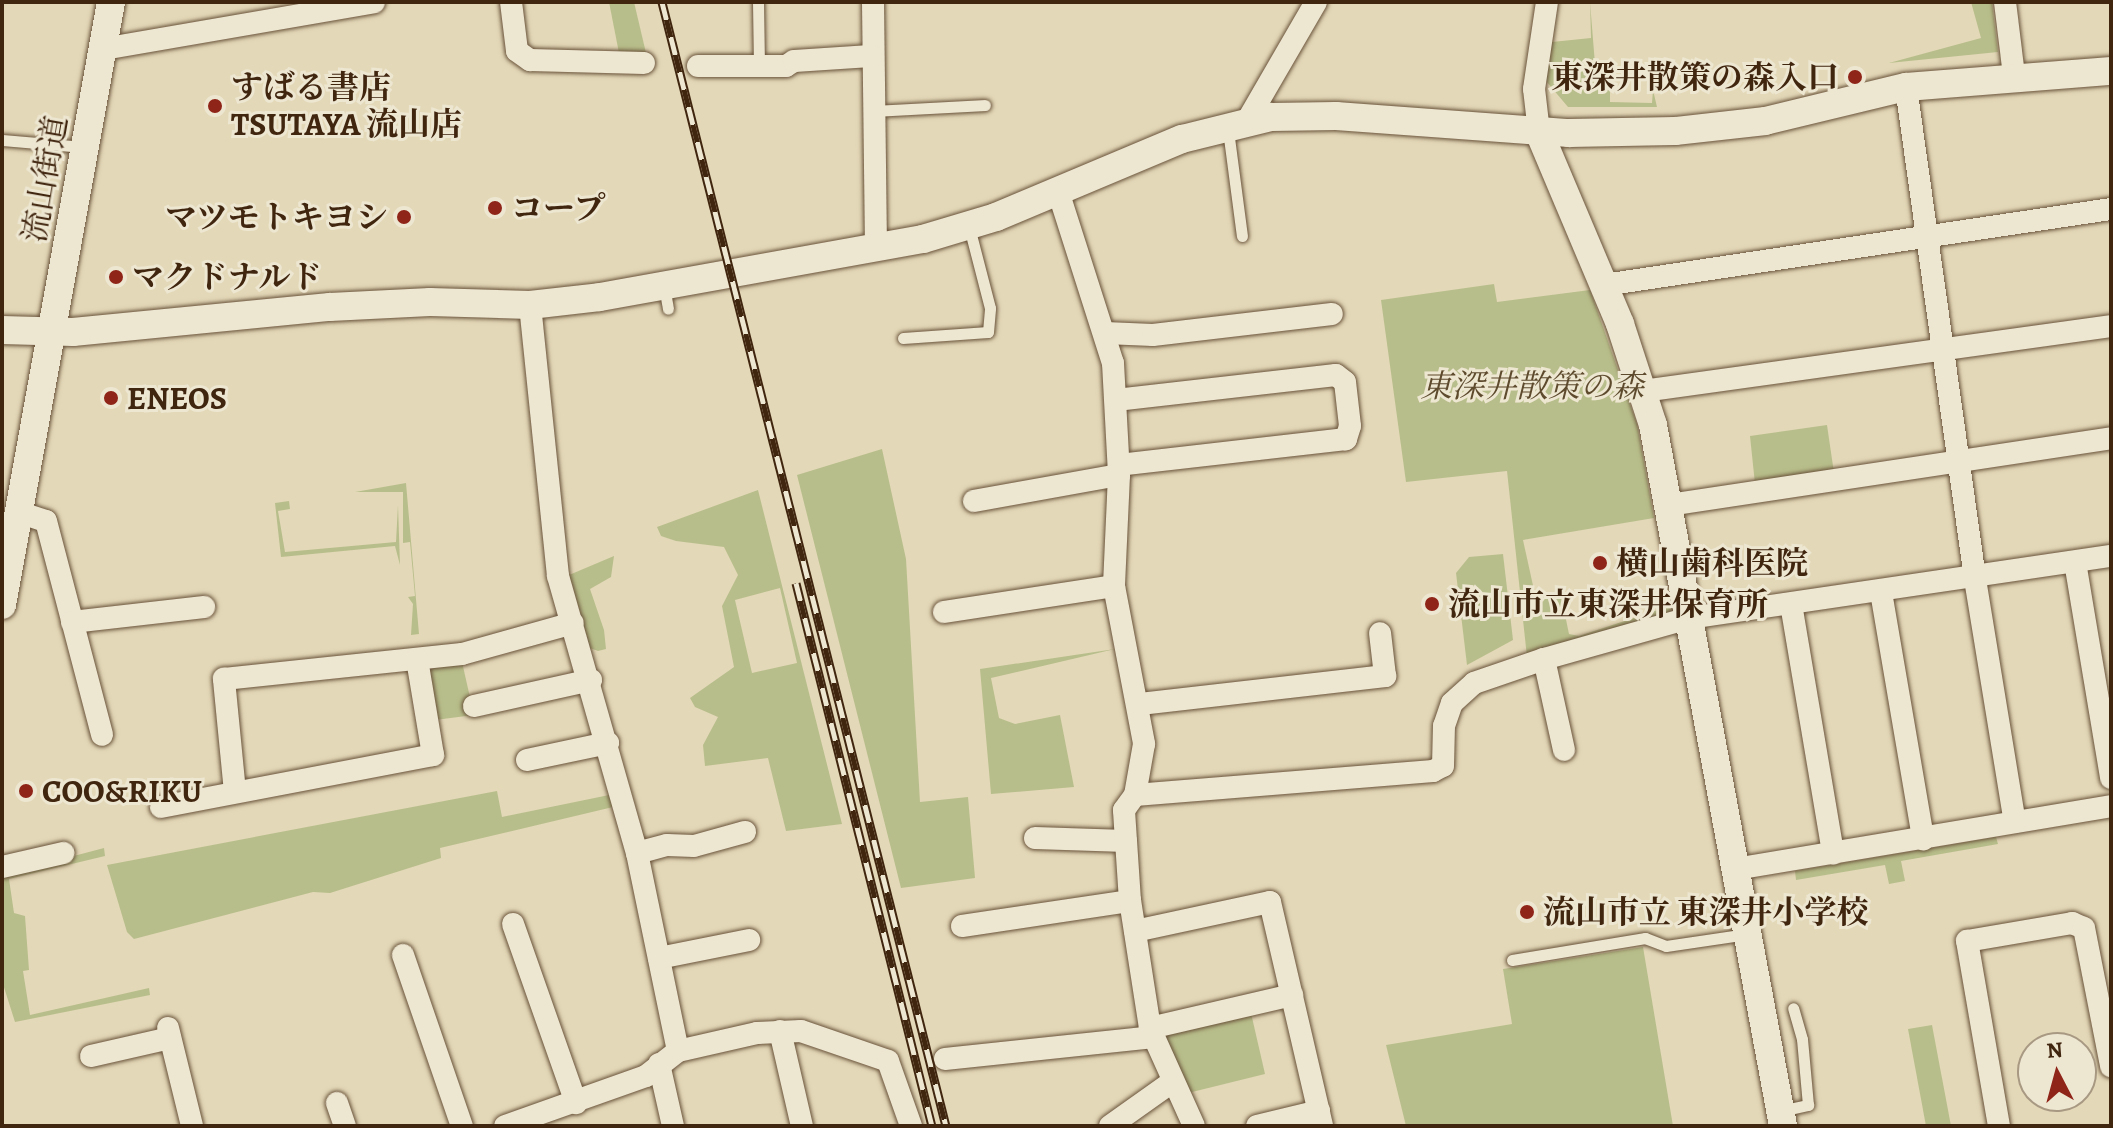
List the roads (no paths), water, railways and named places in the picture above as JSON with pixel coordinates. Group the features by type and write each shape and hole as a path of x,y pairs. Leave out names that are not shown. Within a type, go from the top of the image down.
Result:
{"street":[{"name":"流山街道","path":"2,605 14,520 52,332 111,2"},
{"path":"103,49 374,2"},
{"path":"511,2 517,51 530,60 644,63"},
{"path":"873,2 871,111 876,248"},
{"path":"1237,123 1316,2"},
{"path":"1547,2 1534,89 1539,132 1604,285 1643,391 1669,505 1781,1118"},
{"path":"2005,2 2014,75"},
{"path":"698,66 759,67 871,56"},
{"path":"2,330 52,332 357,306 530,305 666,297 969,226 1237,123 1336,116 1539,132 1733,127 1906,87 2014,75 2111,71"},
{"path":"1906,87 1975,579 2015,822"},
{"path":"1058,191 1105,333 1116,400 1119,470 1114,586 1140,704 1144,744 1135,795 1124,810 1130,901 1152,1032 1194,1126"},
{"path":"1604,285 2111,209"},
{"path":"530,305 558,576 591,680 637,853 678,1051"},
{"path":"1105,333 1153,335 1332,314"},
{"path":"1643,391 2111,326"},
{"path":"974,501 1119,470 1346,439 1350,426 1345,382 1336,375 1116,400"},
{"path":"1669,505 2111,438"},
{"path":"14,520 46,521 102,735"},
{"path":"1135,795 1433,771 1443,766 1446,715 1464,691 1544,659 1689,618 1975,579 2111,556"},
{"path":"2075,562 2111,778"},
{"path":"944,612 1114,586"},
{"path":"1881,592 1923,839"},
{"path":"1791,604 1833,853"},
{"path":"72,622 204,607"},
{"path":"235,792 224,679 462,654 573,623"},
{"path":"1140,704 1385,676 1380,633"},
{"path":"161,807 433,755 417,659"},
{"path":"1544,659 1564,750"},
{"path":"474,706 591,680"},
{"path":"527,760 608,743"},
{"path":"1735,869 2111,806"},
{"path":"637,853 667,845 694,846 745,832"},
{"path":"1035,838 1126,841"},
{"path":"2,867 63,853"},
{"path":"962,926 1130,901"},
{"path":"1135,931 1270,902 1320,1118 1257,1126"},
{"path":"1999,1126 1967,941 2072,923 2084,928 2111,1066"},
{"path":"513,924 576,1103"},
{"path":"659,958 749,940"},
{"path":"403,955 462,1126"},
{"path":"945,1059 1152,1032 1292,995"},
{"path":"505,1126 646,1076 678,1051 780,1031 801,1031 888,1061 911,1126"},
{"path":"780,1031 802,1126"},
{"path":"91,1056 169,1033 192,1126"},
{"path":"659,1064 673,1126"},
{"path":"1110,1126 1172,1082"},
{"path":"337,1103 345,1126"}],"lane":[{"path":"758,2 759,67"},
{"path":"871,111 985,105"},
{"path":"1237,123 1242,236"},
{"path":"2,140 85,147"},
{"path":"903,338 988,332 990,308 969,226"},
{"path":"1512,960 1645,938 1666,946 1748,934"},
{"path":"1781,1118 1808,1105 1802,1039 1793,1008"}],"railway":[{"path":"662,2 946,1126"},
{"path":"796,583 932,1126"}],"place":[{"name":"東深井散策の森入口","path":"1855,77"},
{"name":"すばる書店 TSUTAYA 流山店","path":"215,106"},
{"name":"コープ","path":"495,208"},
{"name":"マツモトキヨシ","path":"404,217"},
{"name":"マクドナルド","path":"116,277"},
{"name":"ENEOS","path":"111,398"},
{"name":"横山歯科医院","path":"1600,563"},
{"name":"流山市立東深井保育所","path":"1432,604"},
{"name":"COO&RIKU","path":"26,791"},
{"name":"流山市立 東深井小学校","path":"1527,912"}],"park label":[{"name":"東深井散策の森","path":"1532,386"}]}
